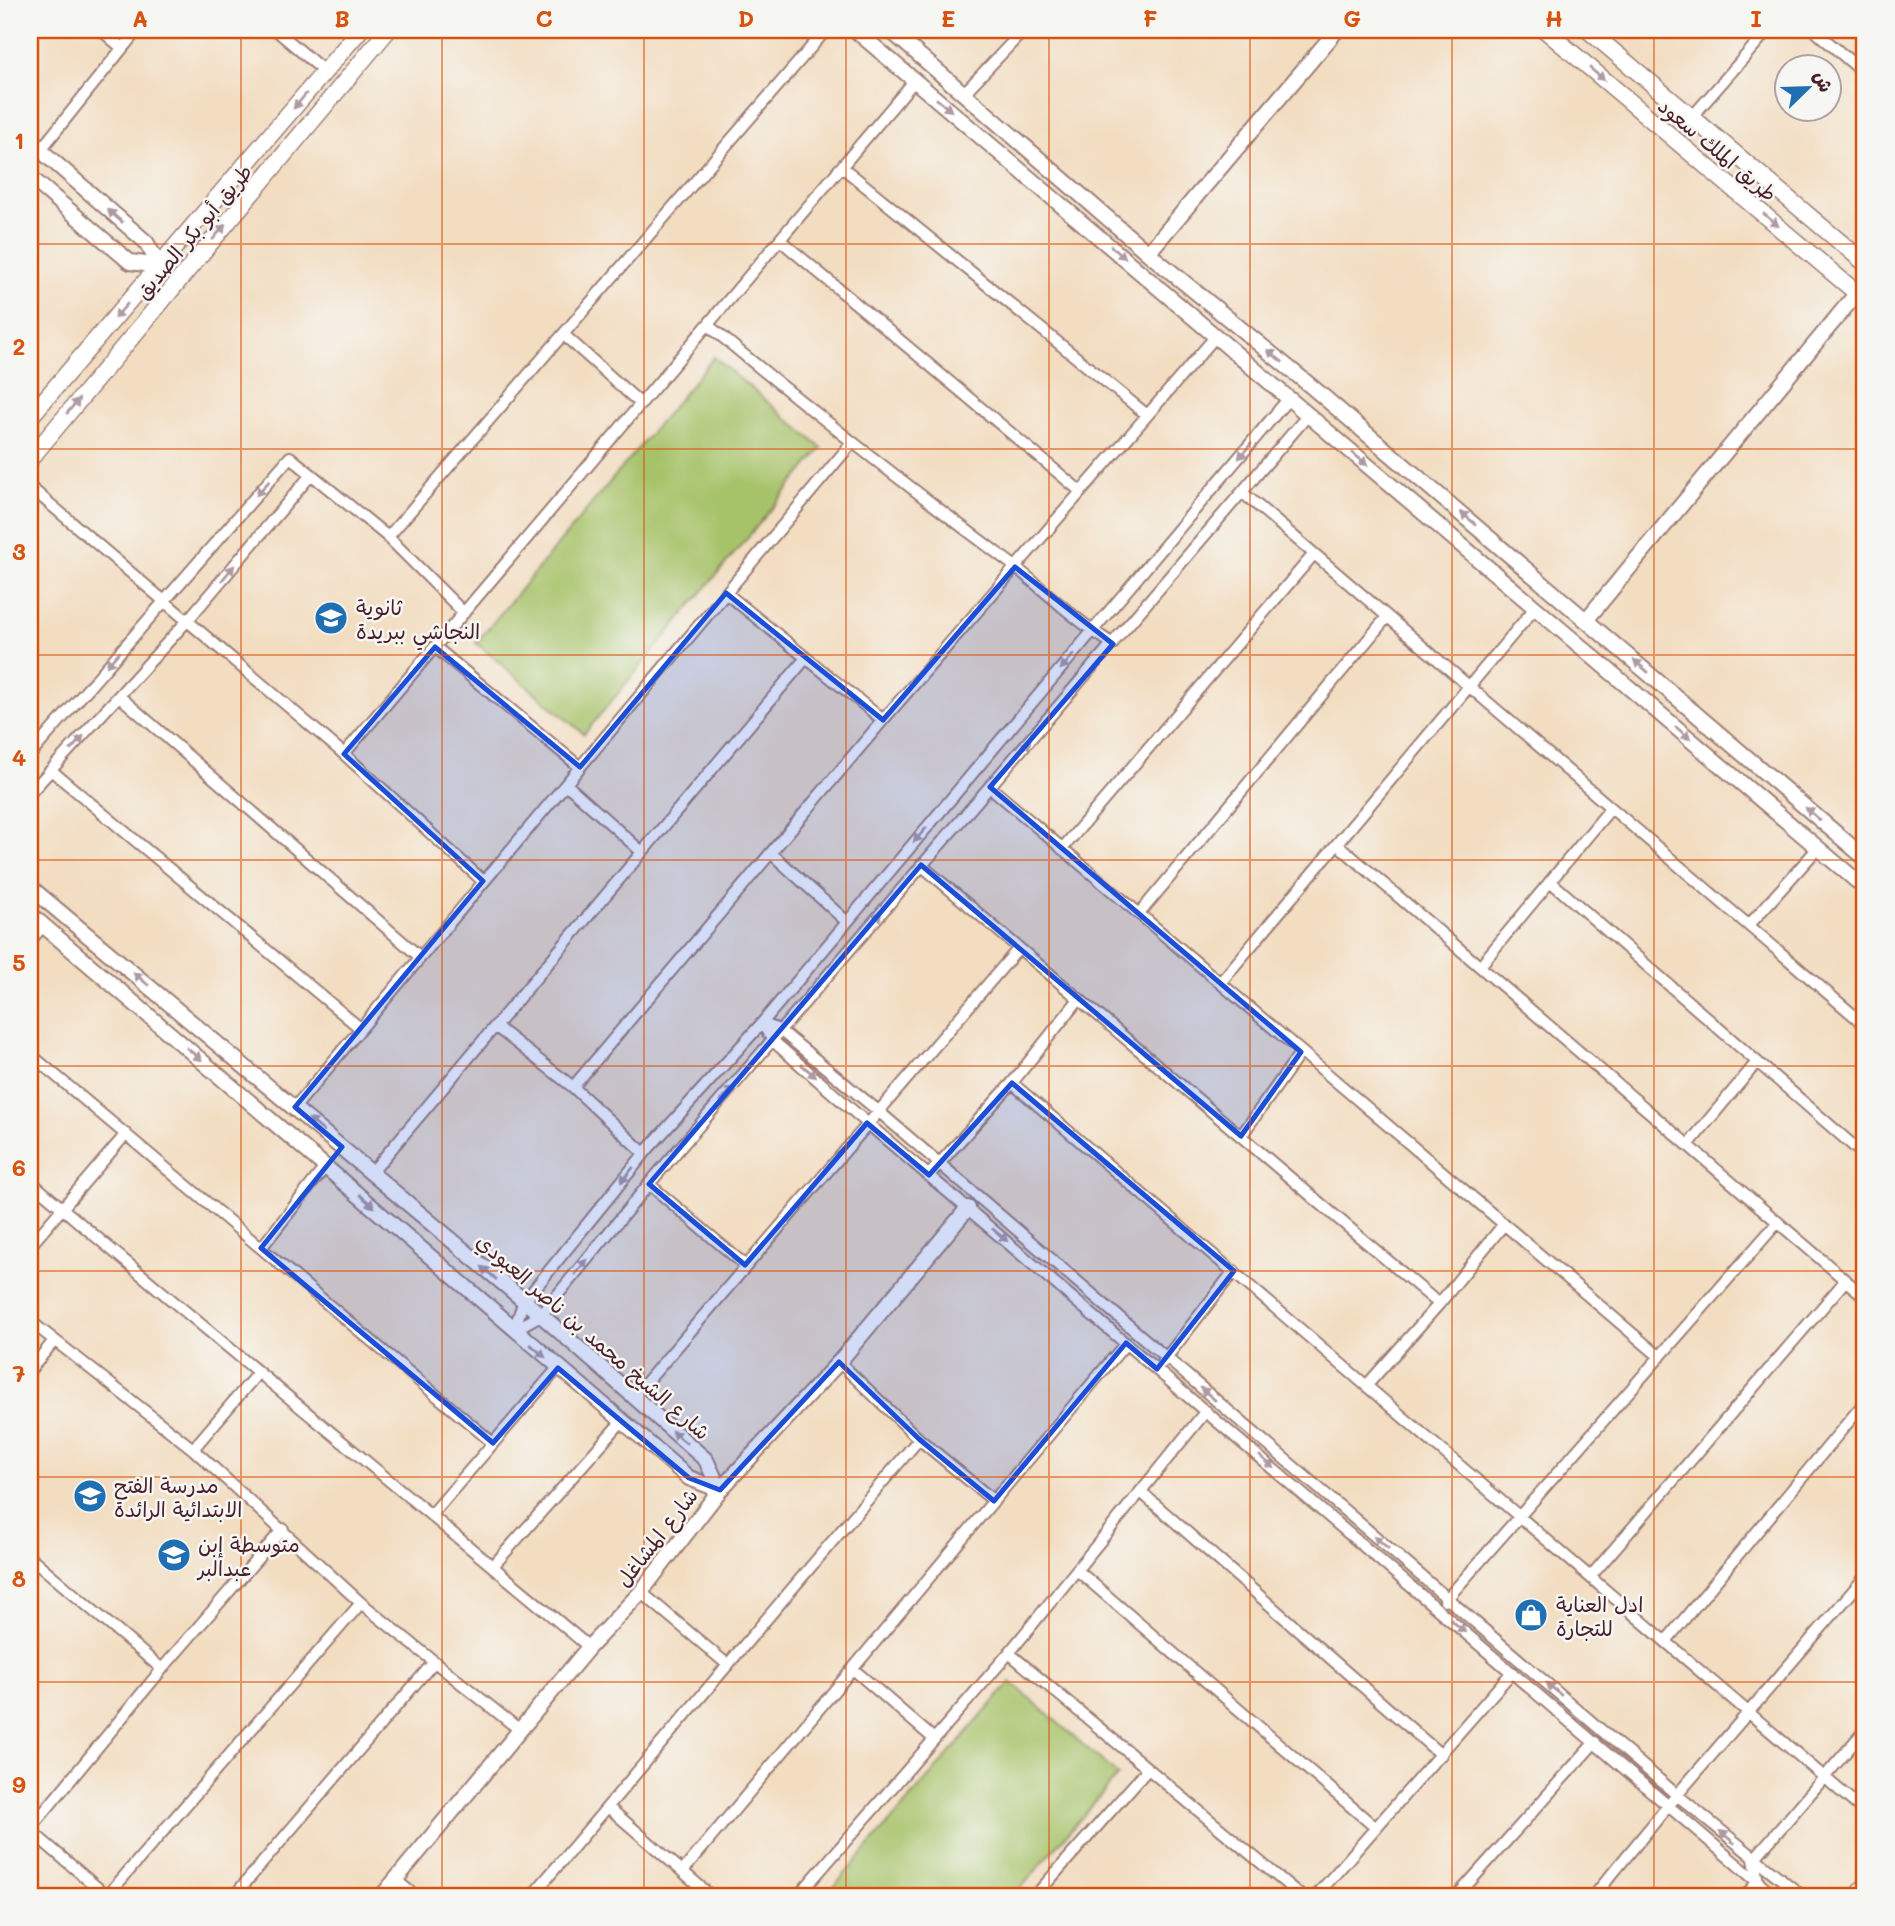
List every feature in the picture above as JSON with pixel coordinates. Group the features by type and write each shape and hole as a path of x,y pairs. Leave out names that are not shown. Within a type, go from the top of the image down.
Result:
{"main road":[{"name":"طريق أبو بكر الصديق","path":"30,417 360,30"},
{"name":"طريق أبو بكر الصديق","path":"30,458 388,30"},
{"name":"طريق الملك سعود","path":"1545,30 1861,297"},
{"name":"طريق الملك سعود","path":"1588,30 1865,264"},
{"path":"1858,1896 1865,1887"}],"street":[{"path":"101,30 122,48"},
{"path":"30,163 34,145 137,30"},
{"path":"276,30 325,72"},
{"path":"388,537 826,30"},
{"path":"855,30 1865,888"},
{"path":"890,30 1148,253 1587,619 1865,858"},
{"path":"964,93 1024,30"},
{"path":"1148,253 1337,30"},
{"path":"1692,117 1768,30"},
{"path":"1814,30 1865,74"},
{"path":"344,754 915,80"},
{"path":"34,145 146,242 160,266"},
{"path":"842,167 1147,415"},
{"path":"30,177 130,262 160,266"},
{"path":"780,240 1080,491"},
{"path":"1587,619 1861,297"},
{"path":"708,325 851,444 1015,567 1094,632 1114,644"},
{"path":"564,335 641,404"},
{"path":"573,1087 883,720 1216,336"},
{"path":"514,1330 523,1303 645,1153 762,1023 1289,398 1312,387"},
{"path":"514,1330 541,1315 922,864 1243,493 1308,415 1312,387"},
{"path":"295,1107 851,444"},
{"path":"30,755 290,457 388,537 464,613"},
{"path":"30,793 187,621 310,476"},
{"path":"30,487 344,754 483,881"},
{"path":"1243,493 1865,1025"},
{"path":"1062,849 1314,554"},
{"path":"726,593 883,720"},
{"path":"1220,983 1535,608"},
{"path":"1139,914 1387,617"},
{"path":"435,647 580,767"},
{"path":"372,1172 806,658"},
{"path":"119,696 420,957"},
{"path":"52,771 360,1028"},
{"path":"565,783 642,852"},
{"path":"990,788 1660,1357"},
{"path":"1480,966 1611,808"},
{"path":"1337,844 1865,1297"},
{"path":"1749,925 1818,848"},
{"path":"771,853 846,921"},
{"path":"922,864 1439,1304"},
{"path":"1550,881 1865,1156"},
{"name":"شارع الشيخ محمد بن ناصر العبودي","path":"30,887 295,1107 523,1303 541,1315 706,1460 720,1490"},
{"path":"30,915 689,1478 720,1490"},
{"path":"30,942 43,926"},
{"path":"633,1398 877,1110 1019,948"},
{"path":"929,1175 1013,1083 1079,999"},
{"path":"762,1023 781,1031 877,1110 1677,1795 1802,1896"},
{"path":"762,1023 773,1041 867,1123 1773,1896"},
{"path":"495,1026 573,1087 645,1153"},
{"path":"1241,1136 1301,1052"},
{"path":"30,1054 493,1443"},
{"path":"1688,1145 1757,1062"},
{"path":"1013,1083 1865,1812"},
{"path":"30,1246 126,1134"},
{"path":"261,1248 326,1166"},
{"path":"30,1181 257,1374 432,1514 589,1647"},
{"path":"649,1184 745,1265"},
{"name":"شارع المشاغل","path":"382,1896 589,1647 641,1592 720,1490 839,1362 968,1208"},
{"path":"1438,1609 1778,1222"},
{"path":"1367,1385 1439,1304 1503,1224"},
{"path":"1157,1369 1234,1271"},
{"path":"1591,1576 1846,1280"},
{"path":"30,1321 53,1342 193,1449 361,1603 521,1731"},
{"path":"30,1370 53,1342"},
{"path":"683,1871 1126,1343"},
{"path":"839,1362 919,1439 994,1501"},
{"path":"432,1514 558,1368"},
{"path":"193,1449 257,1374"},
{"path":"1666,1641 1865,1402"},
{"path":"797,1896 1009,1653 1206,1411"},
{"path":"493,1566 622,1421"},
{"path":"532,1896 919,1439"},
{"path":"1141,1492 1441,1755"},
{"path":"283,1530 162,1669 30,1829 107,1896 361,1603"},
{"path":"30,1557 162,1669"},
{"path":"1077,1570 1376,1828"},
{"path":"1594,1896 1677,1795 1865,1577"},
{"path":"641,1592 728,1665"},
{"path":"1009,1653 1301,1896"},
{"path":"234,1896 433,1663"},
{"path":"853,1669 934,1739"},
{"path":"1316,1896 1512,1672"},
{"path":"1754,1859 1865,1730"},
{"path":"1457,1896 1595,1742"},
{"path":"1035,1896 1147,1769"},
{"path":"608,1807 711,1896"},
{"path":"1754,1859 1758,1882"},
{"path":"396,1880 415,1896"},
{"path":"1745,1896 1758,1882"},
{"path":"1852,1896 1865,1887"}],"highlighted area":[{"path":"1015,567 1113,644 990,787 1301,1052 1241,1136 921,865 649,1184 745,1265 867,1123 929,1175 1012,1083 1234,1271 1157,1369 1126,1343 994,1501 919,1439 839,1362 720,1490 689,1478 558,1368 493,1443 261,1248 342,1147 295,1107 483,881 344,754 435,647 580,767 726,593 883,720"}],"green space":[{"path":"714,357 822,448 584,734 476,643"},
{"path":"1011,1682 1118,1775 1014,1896 826,1896"}],"place":[{"name":"ثانوية النجاشي ببريدة","path":"331,618"},
{"name":"مدرسة الفتح الابتدائية الرائدة","path":"90,1496"},
{"name":"متوسطة إبن عبدالبر","path":"174,1555"},
{"name":"ادل العناية للتجارة","path":"1531,1615"}]}
